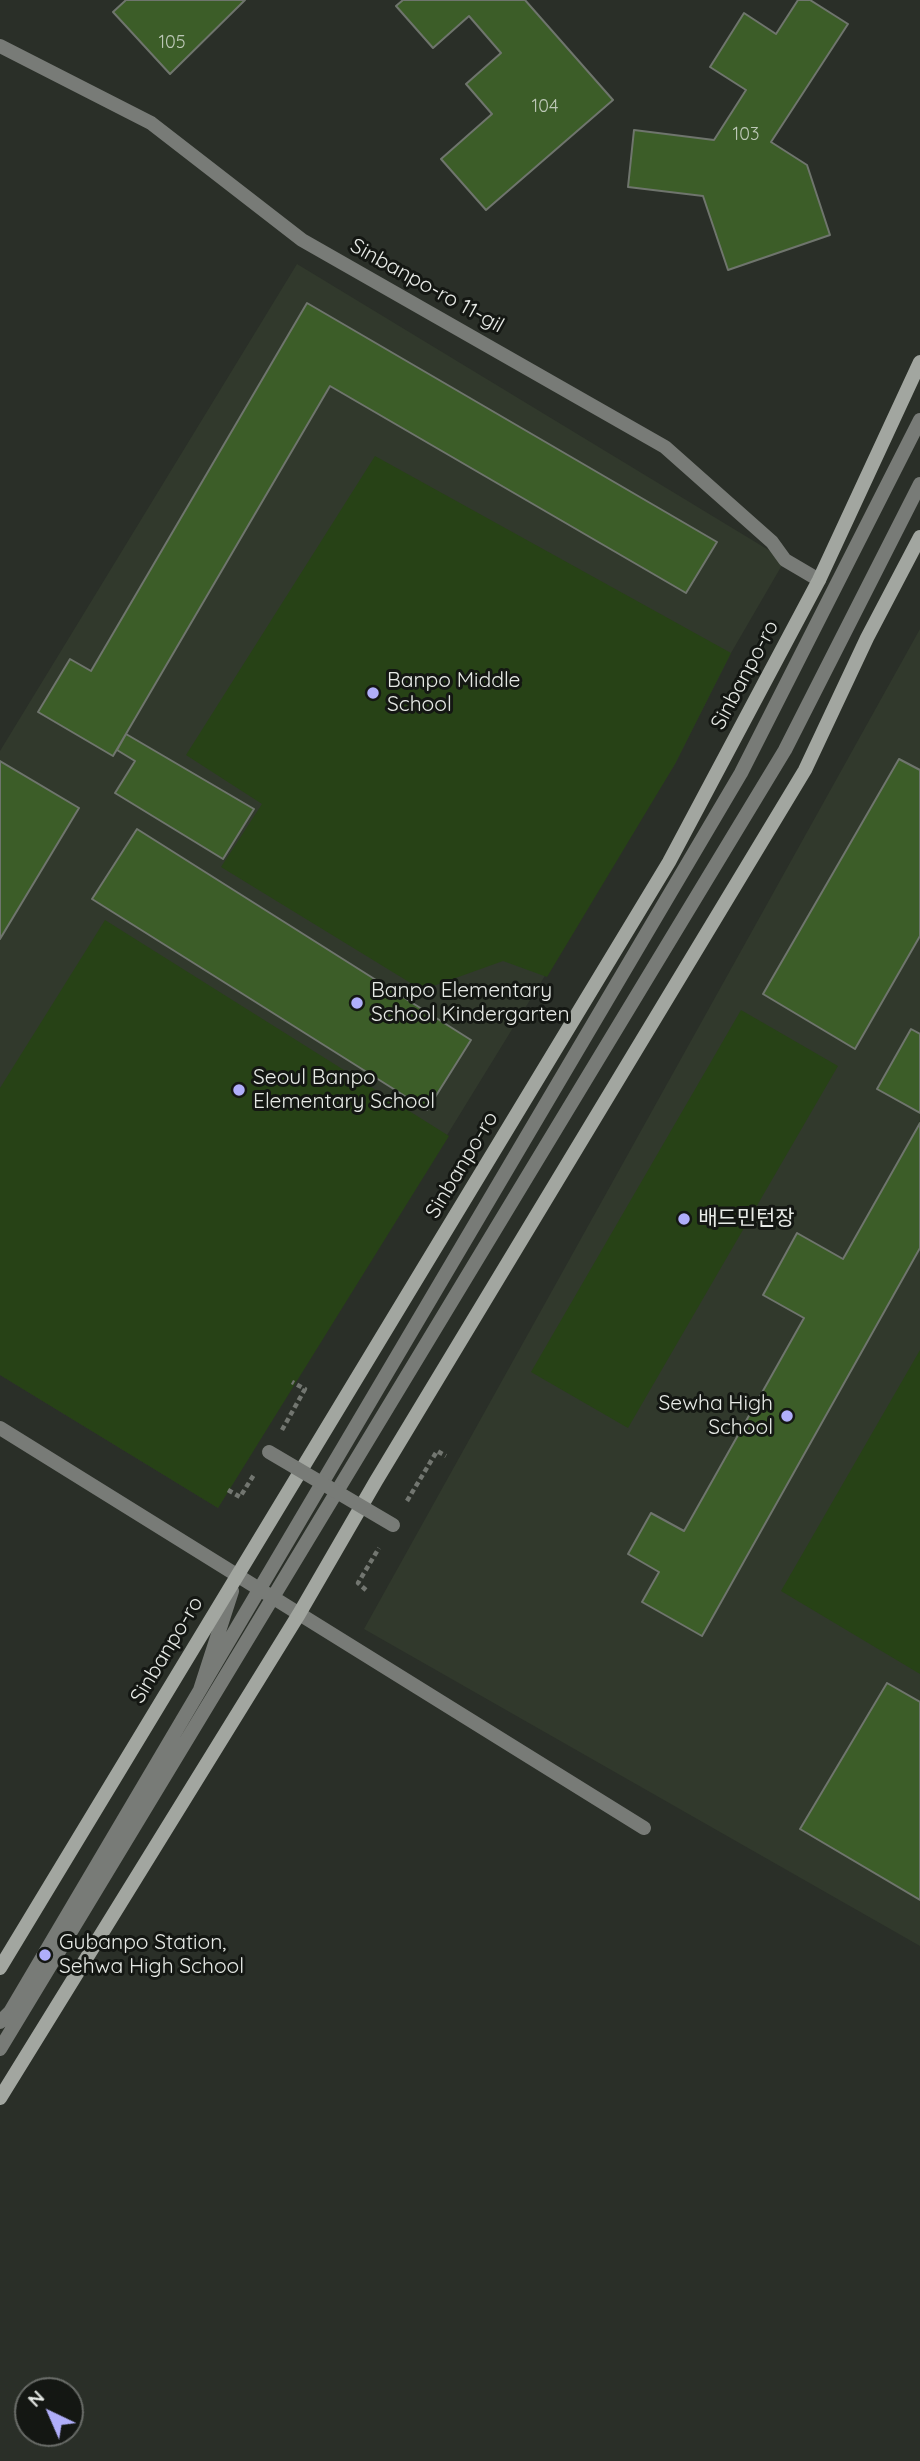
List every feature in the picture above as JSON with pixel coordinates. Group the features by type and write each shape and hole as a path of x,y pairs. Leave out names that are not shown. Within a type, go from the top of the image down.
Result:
{"main road":[{"name":"Sinbanpo-ro","path":"0,1968 669,862 819,580 920,362"},
{"path":"0,2098 299,1614 376,1481 804,770 867,638 920,537"}],"street":[{"name":"Sinbanpo-ro 11-gil","path":"0,46 151,123 302,240 665,447 772,542 785,560 819,580"},
{"path":"3,2020 741,773 920,419"},
{"path":"0,2049 785,750 920,484"},
{"path":"0,1428 644,1828"},
{"path":"269,1452 393,1525"},
{"path":"200,1689 236,1576"}],"path":[{"path":"269,1452 305,1389 292,1382"},
{"path":"366,1590 358,1583 437,1451 446,1455"},
{"path":"228,1490 240,1497"}],"shaded area":[{"path":"297,264 785,560 731,653 675,764 218,1508 0,1375 0,751"},
{"path":"920,629 920,1946 364,1629"}],"green space":[{"path":"375,456 731,653 675,764 547,977 503,961 422,990 221,867 262,804 186,755"},
{"name":"Seoul Banpo Elementary School","path":"105,920 449,1136 218,1508 0,1375 0,1088"},
{"name":"배드민턴장","path":"741,1010 838,1066 628,1428 531,1372"},
{"path":"920,1350 920,1674 781,1591"}],"building":[{"path":"126,0 245,0 170,74 113,12"},
{"path":"403,0 525,0 613,100 486,210 441,159 492,114 466,84 501,53 469,16 433,48 396,6"},
{"path":"798,0 810,0 848,24 771,142 807,165 830,235 728,270 703,196 628,187 634,130 714,140 746,90 710,67 744,13 776,34"},
{"path":"307,303 717,542 686,593 330,386 113,756 38,712 70,659 91,671"},
{"path":"126,734 254,809 223,859 115,793 135,761 117,750"},
{"path":"899,759 920,770 920,936 855,1049 763,994"},
{"path":"0,761 79,808 0,939"},
{"path":"137,829 471,1040 427,1110 92,899"},
{"path":"911,1029 920,1034 920,1113 877,1089"},
{"name":"Sewha High School","path":"920,1123 920,1248 702,1636 642,1602 659,1572 628,1554 651,1513 684,1531 804,1318 763,1295 797,1233 843,1259"},
{"path":"887,1683 920,1702 920,1900 800,1829"}],"place":[{"name":"Banpo Middle School","path":"373,693"},
{"name":"Banpo Elementary School Kindergarten","path":"357,1003"},
{"name":"Seoul Banpo Elementary School","path":"239,1090"},
{"name":"배드민턴장","path":"684,1219"},
{"name":"Sewha High School","path":"787,1416"},
{"name":"Gubanpo Station, Sehwa High School","path":"45,1955"}]}
